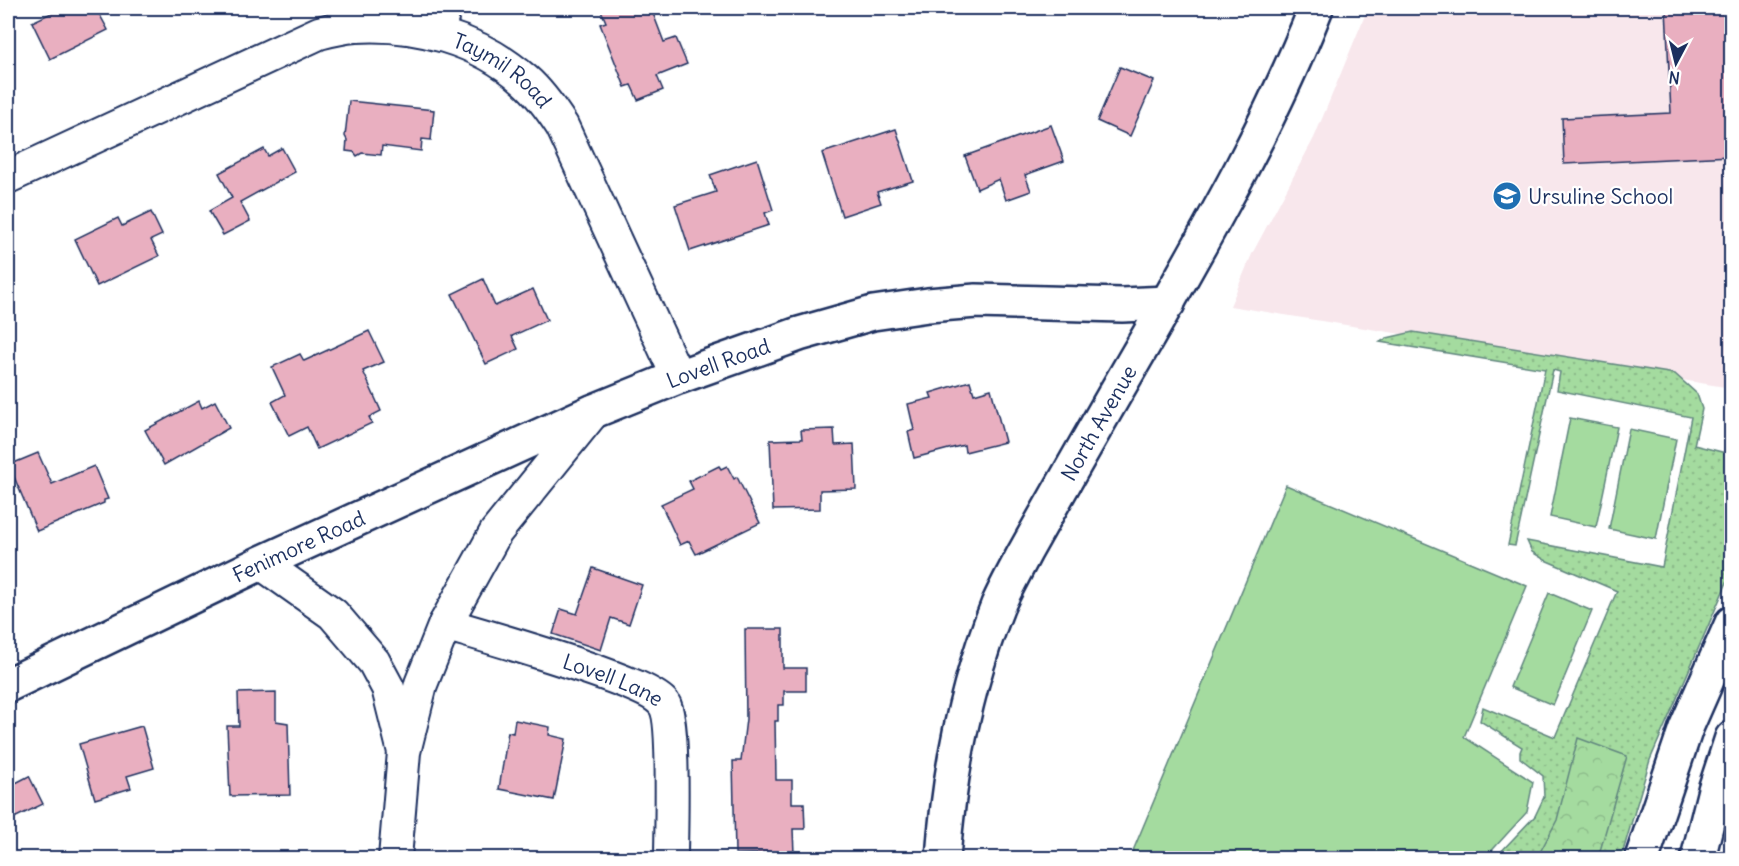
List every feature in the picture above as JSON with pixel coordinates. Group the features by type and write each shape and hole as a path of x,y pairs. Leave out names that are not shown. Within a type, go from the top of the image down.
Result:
{"main road":[{"name":"North Avenue","path":"943,858 947,810 957,748 981,652 999,603 1025,552 1168,303 1260,134 1294,63 1316,8"},
{"name":"Lovell Road","path":"594,411 678,377 800,334 873,313 976,302 1122,305 1168,303"},
{"name":"Fenimore Road","path":"8,685 261,563 594,411"},
{"path":"1642,858 1686,728 1731,623"},
{"path":"1698,858 1731,738"}],"street":[{"name":"Taymil Road","path":"8,177 319,33 352,26 413,27 441,21 464,43 524,79 550,108 562,126 678,377"},
{"name":"Lovell Road","path":"395,858 404,752 421,684 446,624 496,532 594,411"},
{"name":"Lovell Road","path":"261,563 333,614 374,662 388,688 404,752"},
{"name":"Lovell Lane","path":"446,624 616,678 648,692 664,704 670,729 671,858"}],"shaded area":[{"name":"Ursuline School","path":"1368,8 1731,8 1731,388 1230,306 1252,254 1314,138"}],"green space":[{"path":"1413,332 1675,374 1697,394 1702,409 1694,445 1726,453 1731,439 1731,573 1650,760 1621,858 1495,858 1535,816 1544,797 1543,776 1520,758 1522,747 1480,721 1483,707 1555,737 1617,591 1545,560 1532,552 1527,541 1662,567 1691,417 1557,390 1560,372 1553,370 1515,546 1508,545 1545,369 1380,342"},
{"path":"1570,418 1617,427 1596,527 1550,517"},
{"path":"1629,429 1676,439 1656,539 1609,529"},
{"path":"1286,485 1527,586 1464,737 1533,782 1527,812 1485,858 1130,858"},
{"path":"1549,593 1592,611 1553,705 1510,687"},
{"path":"1578,738 1627,756 1598,858 1537,858 1557,820"}],"building":[{"path":"62,8 96,8 108,30 50,59 32,22"},
{"path":"600,8 651,8 664,42 676,38 687,64 657,76 663,90 638,100 631,85 625,87 600,24 606,22"},
{"path":"1666,8 1731,8 1731,156 1564,164 1562,118 1671,113"},
{"path":"1120,67 1154,81 1130,136 1097,121"},
{"path":"349,101 434,110 431,140 422,139 421,151 382,146 381,155 362,153 357,156 354,152 346,151 345,136"},
{"path":"1051,125 1064,161 1025,175 1031,191 1006,200 999,179 977,189 965,156"},
{"path":"896,129 913,181 877,192 881,203 842,216 822,153"},
{"path":"282,148 295,172 240,202 250,221 223,235 209,211 232,198 219,173 264,149 268,156"},
{"path":"757,159 773,210 765,213 769,225 690,251 675,205 716,192 710,175"},
{"path":"151,212 162,235 151,240 159,256 97,286 75,239 118,218 122,226"},
{"path":"483,279 495,306 533,289 547,320 512,336 518,349 486,364 452,294"},
{"path":"369,331 384,362 363,371 381,411 369,417 372,423 317,449 307,427 289,436 272,402 285,395 272,367 300,354 304,361"},
{"path":"970,381 974,394 991,389 1005,442 965,452 964,445 914,458 908,432 914,430 908,404 932,398 930,393"},
{"path":"199,401 202,408 215,401 229,428 164,465 145,430"},
{"path":"834,429 835,445 854,444 856,489 820,490 820,509 773,510 770,440 802,439 801,430"},
{"path":"38,453 52,484 94,466 108,499 104,500 104,503 37,531 9,465"},
{"path":"719,466 721,469 727,466 734,479 737,477 760,523 696,554 689,541 680,545 661,504 693,489 689,481"},
{"path":"593,568 642,585 629,624 611,618 601,650 553,634 561,609 577,614"},
{"path":"745,629 783,629 783,668 806,668 806,691 784,691 784,705 778,705 778,721 775,721 776,780 792,780 792,803 804,803 805,829 793,829 794,854 735,853 733,761 741,761 746,719"},
{"path":"276,692 276,721 288,723 290,795 230,796 227,726 239,726 238,693"},
{"path":"515,720 550,727 549,735 566,739 554,800 499,789 508,732 513,733"},
{"path":"142,726 154,768 127,776 131,788 95,799 79,744"},
{"path":"29,776 43,804 8,821 8,787"}],"place":[{"name":"Ursuline School","path":"1507,196"}]}
